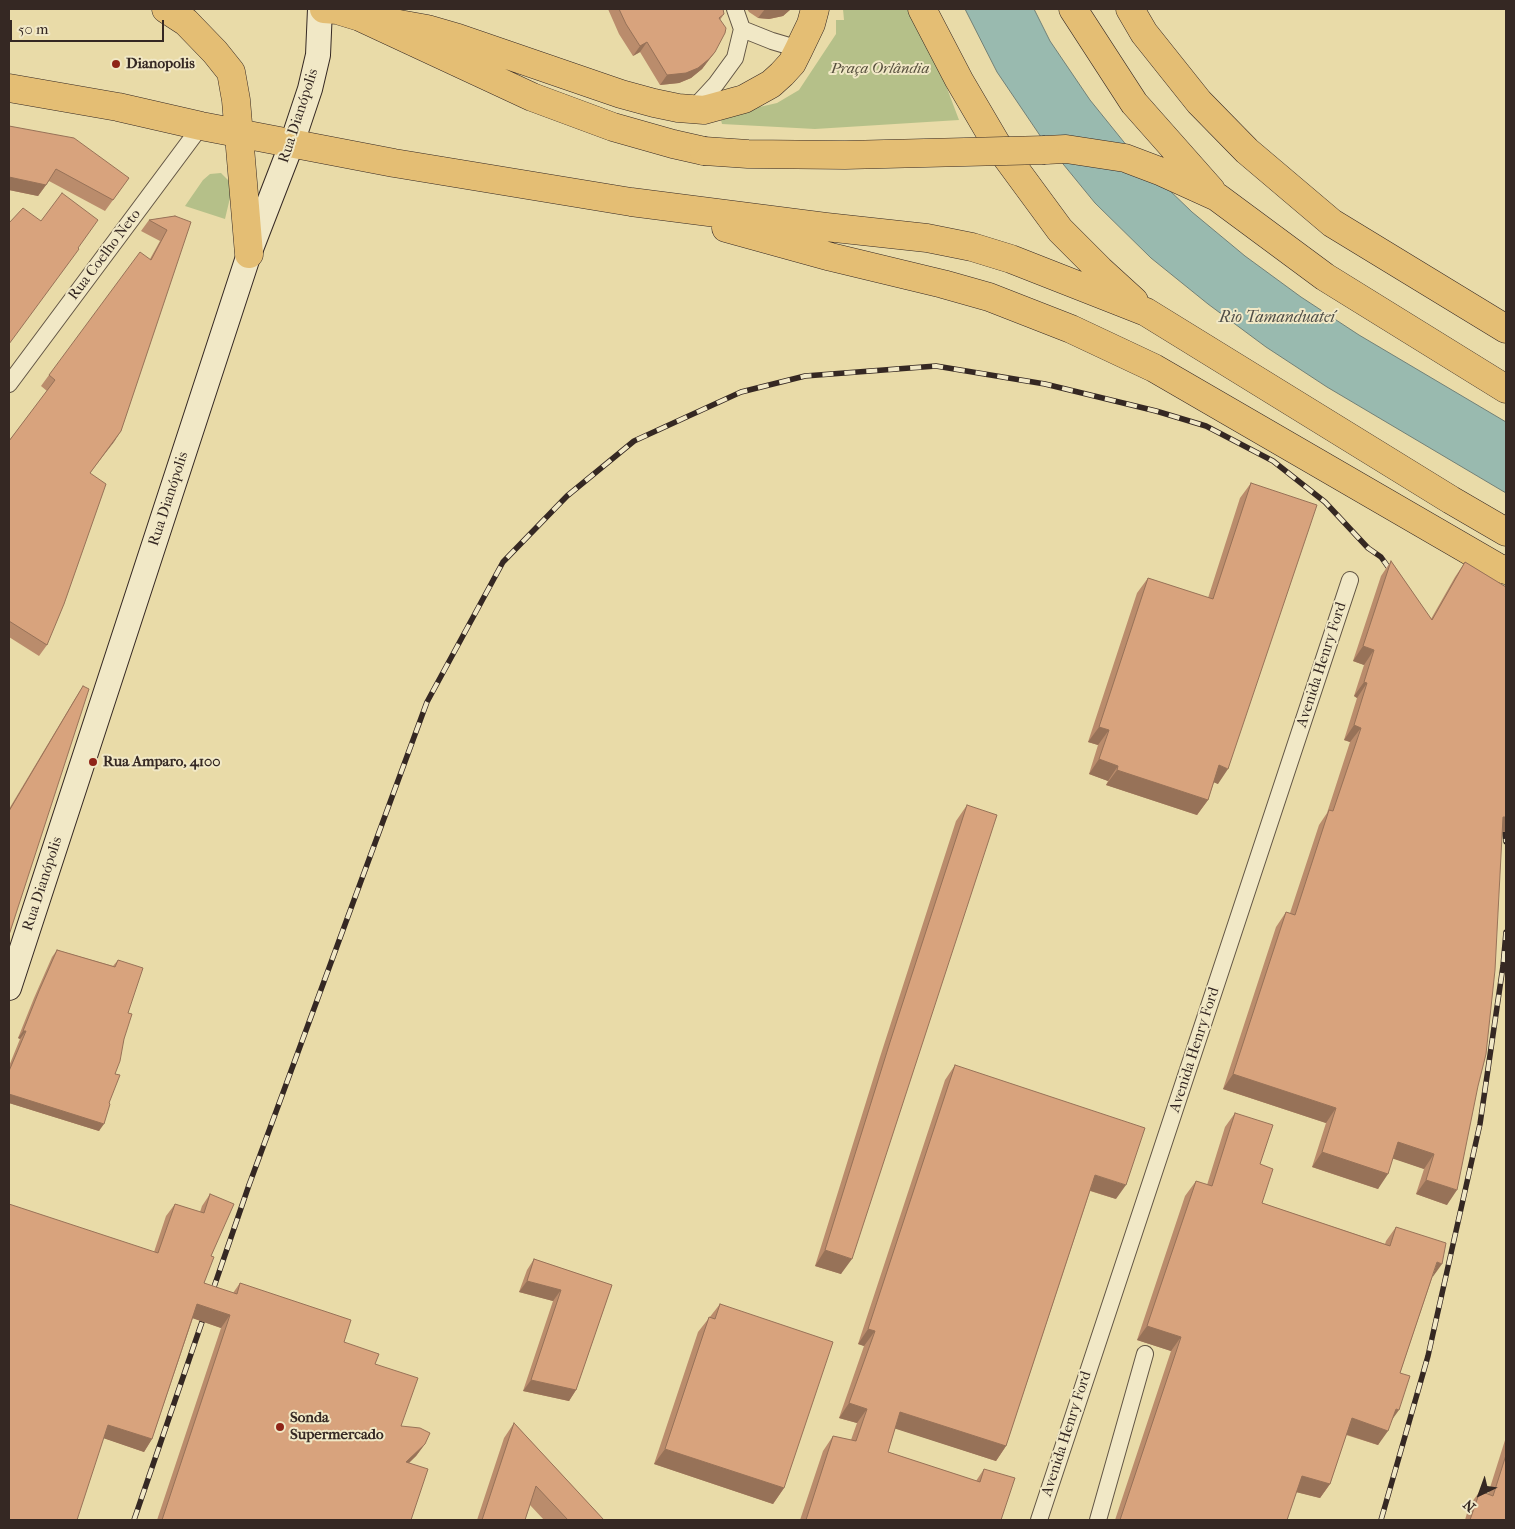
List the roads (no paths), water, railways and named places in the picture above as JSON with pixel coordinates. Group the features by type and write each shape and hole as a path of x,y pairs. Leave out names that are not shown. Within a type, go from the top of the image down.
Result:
{"highway":[{"path":"166,9 186,22 215,52 230,72 235,89 249,254"},
{"path":"322,9 337,10 360,17 435,31 654,104 692,110 704,110 722,106 757,92 771,84 792,63 811,24 815,9"},
{"path":"922,9 959,80 996,144 1060,230 1146,312"},
{"path":"1073,9 1134,103 1217,197 1325,277 1506,388"},
{"path":"1130,9 1144,32 1198,102 1246,151 1332,223 1506,329"},
{"path":"360,17 532,97 613,127 704,151 748,154 845,155 1066,149 1124,158 1162,172 1217,197"},
{"path":"9,88 118,107 200,126 394,163 631,202 927,238 972,247 1012,259 1146,312 1506,532"},
{"path":"631,202 831,257 989,297 1071,329 1154,368 1498,568 1506,570"}],"street":[{"name":"Rua Dianópolis","path":"9,988 249,254 292,143 310,89 318,55 322,9"},
{"path":"692,110 731,64 737,50 742,29 735,9"},
{"path":"742,29 799,50"},
{"name":"Rua Coelho Neto","path":"9,384 200,126"},
{"name":"Avenida Henry Ford","path":"1039,1520 1350,580"},
{"path":"1098,1520 1145,1354"}],"water":[{"name":"Rio Tamanduateí","path":"965,9 1034,9 1050,41 1090,100 1140,162 1192,212 1245,256 1301,297 1359,335 1506,422 1506,493 1327,387 1266,347 1151,258 1095,203 1041,137 997,72"}],"railway":[{"path":"134,1520 249,1185 427,702 503,562 567,496 634,441 741,392 805,376 936,366 1045,384 1156,411 1206,426 1273,461 1325,502 1368,548 1381,557 1396,578"},
{"path":"1503,817 1506,842"},
{"path":"1381,1520 1428,1356 1480,1124 1503,966 1506,932"}],"place":[{"name":"Dianopolis","path":"116,64"},
{"name":"Rua Amparo, 4100","path":"93,762"},
{"name":"Sonda Supermercado","path":"280,1427"}],"park label":[{"name":"Praça Orlândia","path":"880,69"}]}
